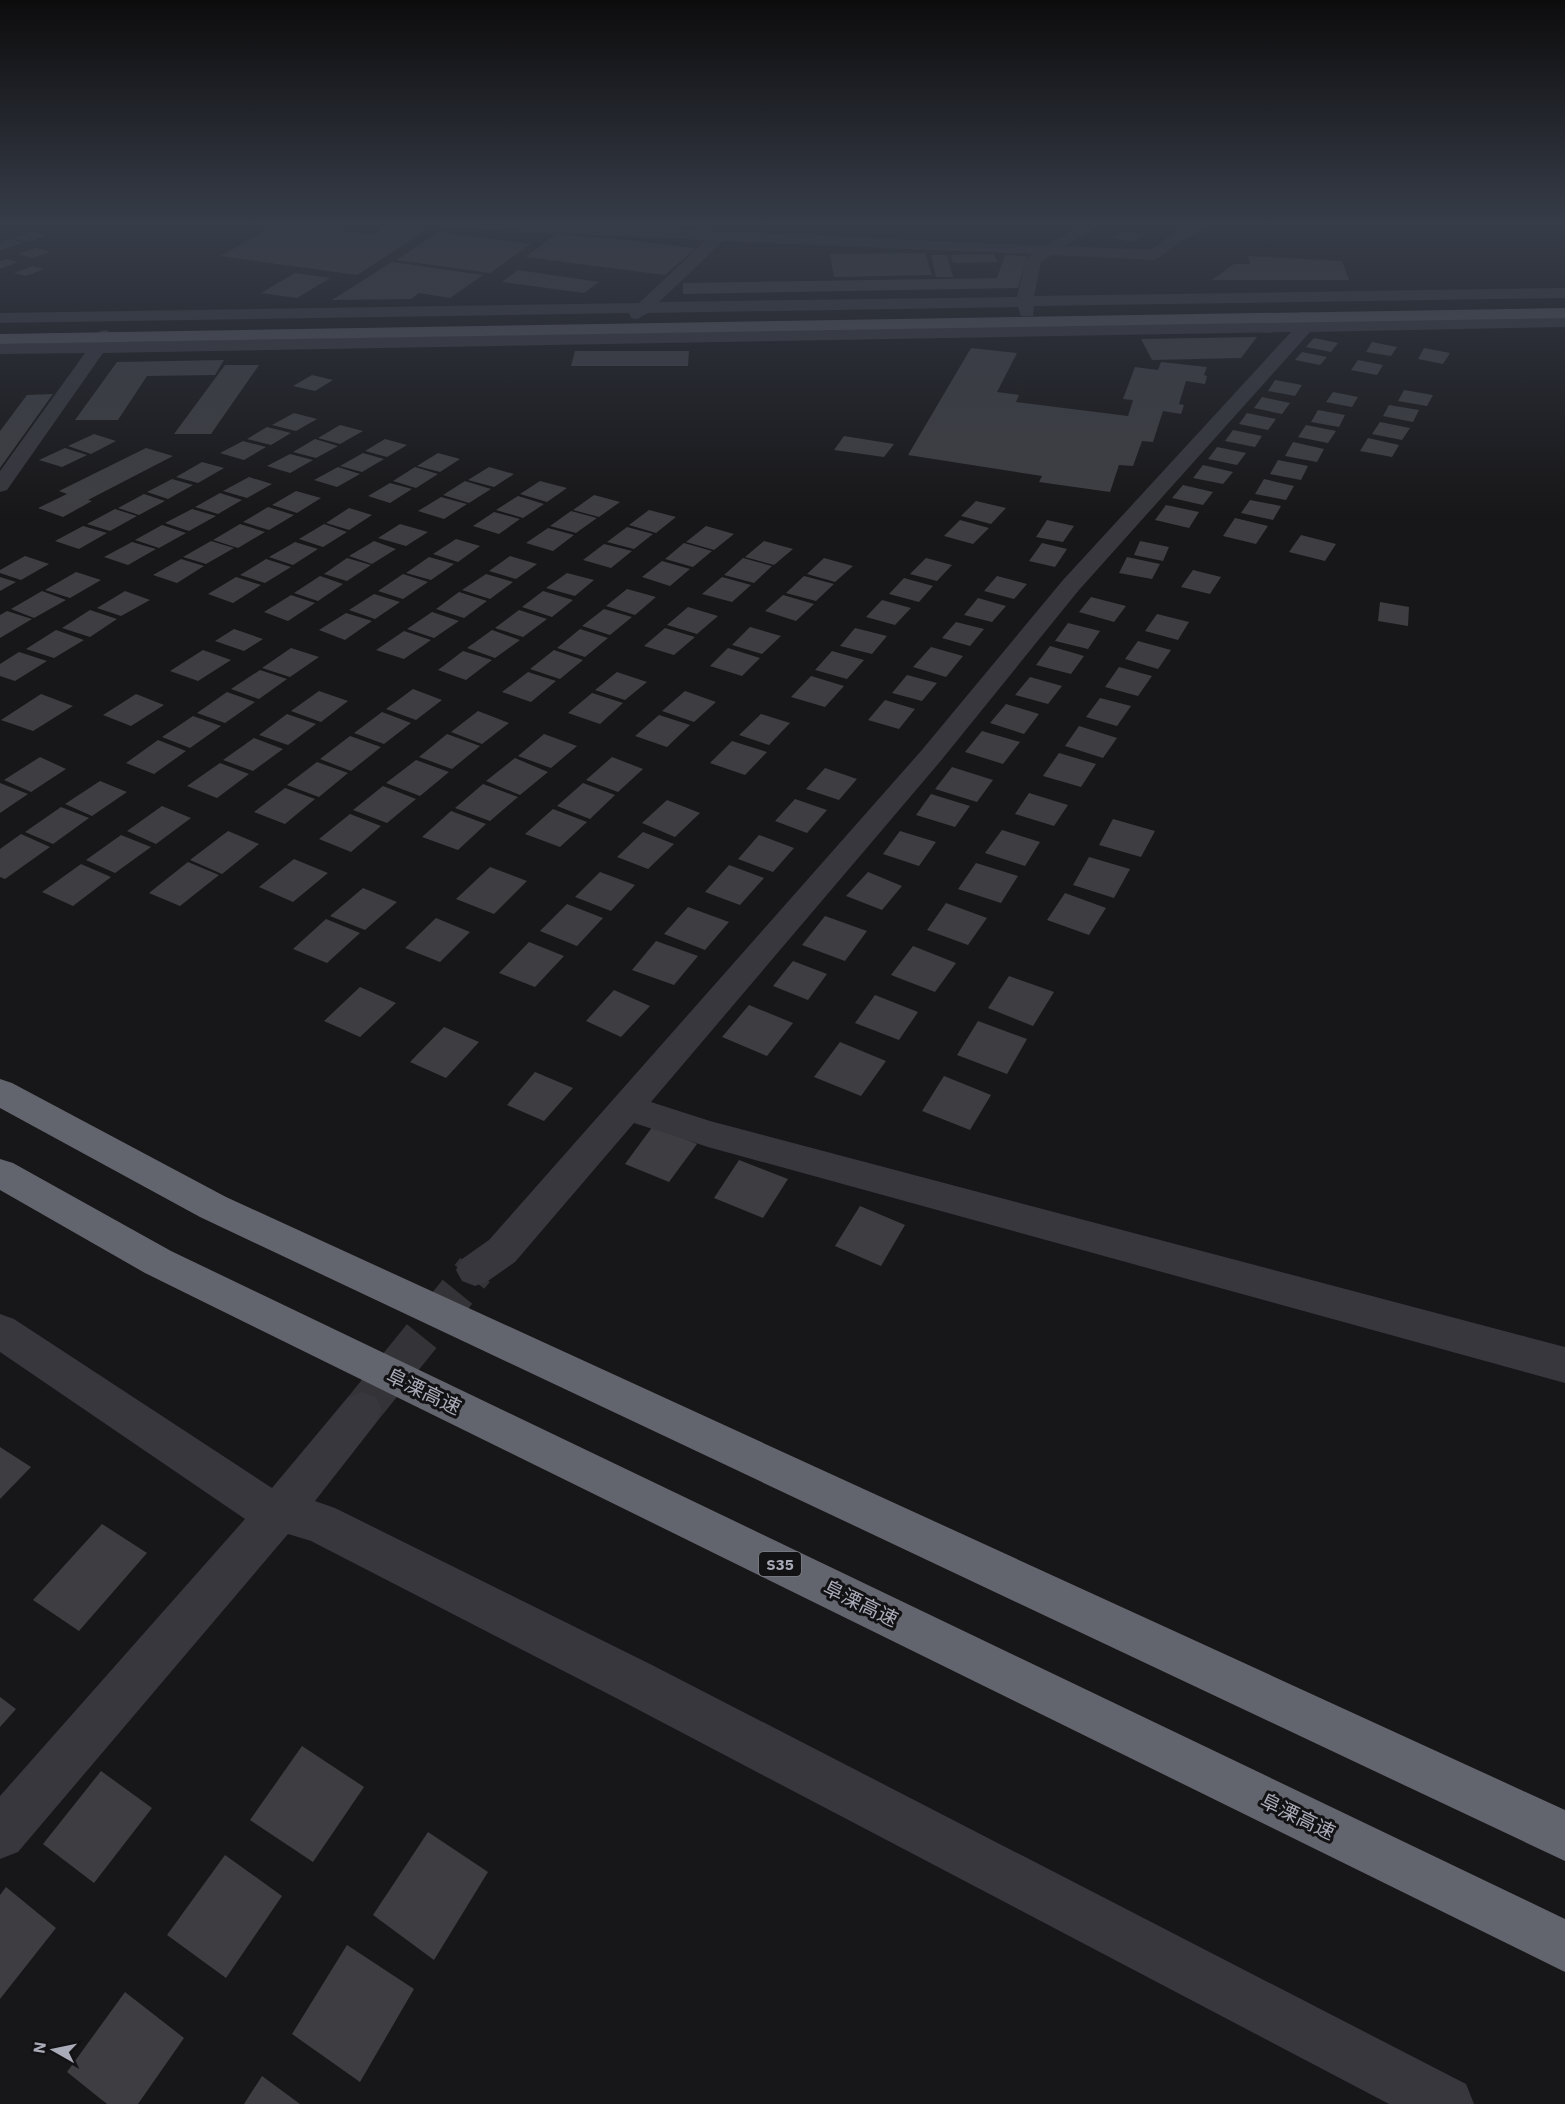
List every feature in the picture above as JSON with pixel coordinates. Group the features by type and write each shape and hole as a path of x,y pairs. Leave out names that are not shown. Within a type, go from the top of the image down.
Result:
{"highway":[{"path":"0,1092 213,1207 1565,1836"},
{"name":"阜溧高速","path":"0,1173 158,1262 1565,1946"}],"main road":[{"path":"0,339 543,321"},
{"path":"0,329 104,337"}],"street":[{"path":"0,349 104,337 1050,321"},
{"path":"475,1270 502,1251 627,1107 930,757 1071,585 1297,321"},
{"path":"1522,321 1565,322"},
{"path":"0,486 104,337"},
{"path":"627,1107 708,1134 1565,1365"},
{"path":"0,1331 258,1504 320,1523 635,1682 1446,2104"},
{"path":"0,1834 279,1511 362,1410"}],"building":[{"path":"1257,337 1241,358 1152,360 1141,339"},
{"path":"1314,338 1338,343 1331,352 1306,347"},
{"path":"1372,342 1397,347 1391,356 1366,352"},
{"path":"971,348 1017,353 997,392 1019,395 1016,402 1128,416 1133,400 1123,399 1135,367 1158,370 1161,362 1207,367 1204,375 1207,376 1205,384 1186,381 1179,404 1184,405 1181,414 1163,411 1153,442 1142,441 1133,466 1119,465 1110,492 1039,482 1042,476 908,455"},
{"path":"1424,348 1450,353 1443,364 1418,359"},
{"path":"575,351 689,351 688,366 571,366"},
{"path":"1302,352 1327,357 1320,365 1295,360"},
{"path":"224,360 215,375 147,376 118,420 75,420 117,362"},
{"path":"1358,360 1383,365 1377,375 1351,370"},
{"path":"225,365 259,365 211,434 174,434"},
{"path":"312,375 333,380 315,391 293,386"},
{"path":"1275,380 1302,385 1295,396 1268,391"},
{"path":"1404,390 1433,395 1427,406 1398,401"},
{"path":"1333,392 1358,397 1352,407 1326,402"},
{"path":"53,394 0,468 0,431 27,395"},
{"path":"1262,397 1290,403 1282,414 1254,408"},
{"path":"1389,405 1419,410 1413,422 1383,416"},
{"path":"1318,410 1345,415 1339,427 1311,422"},
{"path":"294,413 317,419 296,431 272,425"},
{"path":"1247,413 1276,419 1268,430 1239,424"},
{"path":"1380,422 1410,428 1402,440 1372,434"},
{"path":"340,425 363,431 340,444 318,438"},
{"path":"1306,425 1336,431 1328,443 1298,437"},
{"path":"267,427 291,433 271,445 247,439"},
{"path":"1233,430 1262,436 1255,447 1225,441"},
{"path":"94,434 116,441 91,454 68,446"},
{"path":"844,436 894,444 884,457 834,450"},
{"path":"1368,438 1399,445 1392,457 1360,451"},
{"path":"315,439 338,446 316,458 293,452"},
{"path":"385,439 407,445 387,457 365,451"},
{"path":"243,441 266,447 244,460 220,453"},
{"path":"1293,442 1324,449 1317,462 1285,456"},
{"path":"1217,447 1246,453 1237,465 1208,459"},
{"path":"65,448 87,455 62,467 39,460"},
{"path":"146,448 173,456 88,500 92,501 63,517 38,508 67,494 59,491"},
{"path":"363,453 384,459 362,472 340,466"},
{"path":"438,453 460,459 440,472 417,466"},
{"path":"290,454 313,460 290,473 267,466"},
{"path":"1278,460 1308,466 1301,480 1270,474"},
{"path":"202,462 224,468 198,483 176,477"},
{"path":"1203,465 1233,472 1223,484 1193,478"},
{"path":"338,467 360,474 337,487 314,480"},
{"path":"415,467 438,474 416,488 393,481"},
{"path":"489,467 514,474 494,487 468,480"},
{"path":"249,477 272,484 247,498 223,491"},
{"path":"172,479 193,485 168,499 147,492"},
{"path":"1264,479 1294,486 1286,500 1255,494"},
{"path":"465,481 491,489 469,503 443,495"},
{"path":"540,481 567,488 547,502 520,494"},
{"path":"390,483 412,489 390,503 368,496"},
{"path":"1183,485 1213,492 1203,505 1172,498"},
{"path":"296,491 321,498 297,513 272,505"},
{"path":"220,493 242,500 218,514 195,507"},
{"path":"144,494 165,501 139,515 118,508"},
{"path":"594,495 620,502 599,517 573,510"},
{"path":"518,496 544,504 523,518 496,510"},
{"path":"441,497 467,504 444,519 418,511"},
{"path":"1250,500 1281,506 1273,520 1241,513"},
{"path":"976,501 1006,508 991,524 961,516"},
{"path":"1166,505 1199,512 1189,528 1155,520"},
{"path":"268,507 294,515 269,530 243,522"},
{"path":"349,508 372,515 349,530 326,523"},
{"path":"115,509 137,516 110,531 87,524"},
{"path":"192,509 216,516 189,531 165,523"},
{"path":"649,510 676,517 656,533 629,525"},
{"path":"571,511 597,518 576,533 550,526"},
{"path":"494,512 520,519 499,534 473,526"},
{"path":"1235,518 1268,526 1256,544 1223,536"},
{"path":"960,520 989,528 973,544 944,536"},
{"path":"1047,520 1074,526 1063,542 1036,537"},
{"path":"240,524 265,532 238,548 213,540"},
{"path":"324,524 347,532 323,547 299,539"},
{"path":"400,524 428,532 406,546 378,538"},
{"path":"162,525 186,533 159,548 135,540"},
{"path":"83,526 107,533 79,549 55,541"},
{"path":"706,526 734,534 714,550 686,542"},
{"path":"627,527 653,534 634,549 607,542"},
{"path":"548,528 574,535 553,551 526,543"},
{"path":"1301,535 1336,544 1325,561 1289,552"},
{"path":"456,539 480,546 458,562 433,554"},
{"path":"211,541 234,548 206,564 183,557"},
{"path":"374,541 396,549 372,564 349,556"},
{"path":"764,541 793,549 774,565 745,557"},
{"path":"1140,541 1169,547 1163,561 1134,555"},
{"path":"132,542 156,549 128,565 104,557"},
{"path":"295,542 318,549 293,565 269,557"},
{"path":"684,543 712,551 693,567 665,559"},
{"path":"1042,543 1067,549 1055,567 1029,561"},
{"path":"604,544 632,551 611,568 583,560"},
{"path":"25,556 49,564 21,580 0,573 0,570"},
{"path":"510,556 537,564 516,579 489,571"},
{"path":"429,557 454,564 431,580 406,573"},
{"path":"1127,557 1160,564 1152,579 1119,573"},
{"path":"347,558 371,565 347,581 324,574"},
{"path":"743,558 772,566 754,583 724,575"},
{"path":"824,558 853,566 835,582 807,574"},
{"path":"926,558 952,565 937,581 910,574"},
{"path":"181,559 204,566 177,583 153,575"},
{"path":"266,559 291,567 265,583 240,575"},
{"path":"662,561 690,569 670,586 642,577"},
{"path":"1193,570 1221,577 1210,594 1181,587"},
{"path":"76,572 101,580 70,598 45,590"},
{"path":"567,573 594,580 575,596 546,588"},
{"path":"403,574 428,582 403,599 378,591"},
{"path":"486,574 513,582 490,599 462,590"},
{"path":"320,576 343,584 318,601 294,593"},
{"path":"804,576 834,584 816,601 786,593"},
{"path":"997,576 1027,584 1014,599 984,591"},
{"path":"0,577 16,582 0,591"},
{"path":"236,577 261,585 233,603 208,594"},
{"path":"722,577 751,585 732,602 702,594"},
{"path":"904,578 933,586 919,602 889,594"},
{"path":"627,589 656,597 635,615 606,606"},
{"path":"42,591 66,600 34,618 11,609"},
{"path":"125,591 150,600 121,616 97,608"},
{"path":"543,591 573,600 552,617 522,607"},
{"path":"459,592 487,601 464,618 436,609"},
{"path":"374,594 400,602 375,619 349,610"},
{"path":"291,595 315,603 288,621 264,612"},
{"path":"783,595 814,604 796,621 765,611"},
{"path":"1091,597 1126,606 1114,622 1079,612"},
{"path":"978,598 1006,606 992,622 964,615"},
{"path":"882,600 911,608 895,625 866,617"},
{"path":"1380,602 1409,607 1408,626 1378,621"},
{"path":"688,607 718,616 697,634 667,625"},
{"path":"604,609 632,617 610,635 582,626"},
{"path":"90,610 117,619 90,637 62,628"},
{"path":"519,610 547,619 523,637 495,628"},
{"path":"7,611 32,619 0,638 0,615"},
{"path":"432,612 459,621 434,638 407,629"},
{"path":"346,613 372,621 345,640 319,630"},
{"path":"1157,614 1189,622 1178,640 1145,631"},
{"path":"956,622 984,629 970,646 942,638"},
{"path":"1068,623 1100,631 1088,649 1055,641"},
{"path":"750,627 781,636 762,654 732,645"},
{"path":"665,628 695,637 674,655 644,646"},
{"path":"855,628 887,636 872,654 840,646"},
{"path":"234,629 263,639 244,651 215,641"},
{"path":"580,629 608,638 585,657 557,648"},
{"path":"56,630 84,640 54,658 26,649"},
{"path":"492,630 520,640 495,658 467,648"},
{"path":"404,631 431,640 404,659 376,650"},
{"path":"1138,641 1171,650 1158,669 1125,659"},
{"path":"1050,646 1084,656 1071,674 1036,665"},
{"path":"931,647 963,656 946,677 913,667"},
{"path":"291,648 319,657 290,677 262,668"},
{"path":"728,648 760,658 742,676 710,666"},
{"path":"203,650 231,660 198,681 170,671"},
{"path":"554,650 583,660 560,679 530,669"},
{"path":"463,651 492,660 466,680 438,670"},
{"path":"832,651 864,660 847,679 815,670"},
{"path":"19,652 47,661 15,681 0,676 0,664"},
{"path":"1119,667 1152,676 1138,696 1105,687"},
{"path":"260,670 287,679 259,699 231,689"},
{"path":"528,672 556,681 531,702 502,692"},
{"path":"617,672 647,682 625,700 595,690"},
{"path":"907,675 937,683 922,701 892,693"},
{"path":"811,676 844,686 825,707 791,697"},
{"path":"1030,677 1062,686 1048,704 1015,695"},
{"path":"413,689 442,700 416,720 386,709"},
{"path":"319,691 348,701 321,722 291,711"},
{"path":"685,691 716,702 694,722 662,711"},
{"path":"227,692 255,702 225,723 197,713"},
{"path":"592,693 623,703 600,724 568,713"},
{"path":"41,694 73,706 33,731 1,720"},
{"path":"136,694 164,705 131,726 103,715"},
{"path":"1100,698 1131,706 1117,726 1086,717"},
{"path":"885,700 915,709 899,729 868,720"},
{"path":"1006,704 1039,714 1024,734 990,723"},
{"path":"478,711 509,723 482,744 451,732"},
{"path":"382,712 411,723 384,744 354,733"},
{"path":"287,714 316,724 288,745 259,735"},
{"path":"761,714 790,723 769,745 739,735"},
{"path":"659,715 690,725 667,747 635,736"},
{"path":"193,716 221,726 190,748 162,737"},
{"path":"1079,726 1117,738 1103,758 1065,746"},
{"path":"982,731 1020,742 1003,764 965,752"},
{"path":"447,734 480,746 452,769 419,757"},
{"path":"544,734 577,746 551,768 518,756"},
{"path":"350,736 381,747 351,771 320,759"},
{"path":"254,738 283,749 253,771 223,760"},
{"path":"158,740 186,751 154,774 126,763"},
{"path":"732,741 767,752 745,775 710,763"},
{"path":"1059,753 1096,764 1081,787 1043,776"},
{"path":"40,757 66,769 31,792 4,780"},
{"path":"612,757 643,769 618,792 586,780"},
{"path":"515,758 548,772 520,795 486,781"},
{"path":"416,760 449,772 420,796 386,783"},
{"path":"317,762 348,773 319,797 287,785"},
{"path":"220,763 249,774 217,798 187,786"},
{"path":"952,767 993,780 977,802 935,789"},
{"path":"825,768 857,779 839,800 806,789"},
{"path":"100,781 127,792 92,816 65,804"},
{"path":"0,783 28,794 0,813"},
{"path":"583,783 615,795 590,819 557,806"},
{"path":"483,784 518,797 490,821 455,808"},
{"path":"383,786 416,799 387,823 353,810"},
{"path":"285,788 315,799 285,824 254,812"},
{"path":"1029,793 1068,805 1054,826 1015,814"},
{"path":"931,794 970,806 955,827 916,815"},
{"path":"795,799 827,810 807,833 775,821"},
{"path":"667,800 700,813 675,837 642,823"},
{"path":"162,806 191,818 156,844 127,831"},
{"path":"61,807 89,818 53,844 25,832"},
{"path":"553,809 587,822 560,847 525,834"},
{"path":"451,811 486,824 458,850 422,837"},
{"path":"350,814 381,826 351,852 319,839"},
{"path":"1113,819 1155,831 1141,857 1099,845"},
{"path":"1002,830 1040,842 1025,866 985,853"},
{"path":"228,831 259,844 222,874 190,860"},
{"path":"900,831 936,842 919,866 883,854"},
{"path":"643,832 674,844 648,869 617,857"},
{"path":"21,834 50,847 5,879 0,877 0,849"},
{"path":"121,835 151,847 115,873 86,860"},
{"path":"759,835 794,848 773,872 738,859"},
{"path":"1089,857 1130,869 1114,898 1073,885"},
{"path":"294,859 328,873 293,902 259,887"},
{"path":"188,862 219,875 180,906 149,893"},
{"path":"976,863 1018,876 1001,903 958,889"},
{"path":"81,864 111,877 73,906 42,892"},
{"path":"729,865 764,878 740,905 705,892"},
{"path":"490,867 527,881 494,914 456,899"},
{"path":"600,872 635,885 611,911 575,897"},
{"path":"868,872 902,886 882,910 846,896"},
{"path":"363,888 397,902 365,930 330,916"},
{"path":"1065,893 1106,908 1089,935 1047,920"},
{"path":"946,903 987,918 968,945 927,930"},
{"path":"567,904 603,918 577,946 540,931"},
{"path":"688,907 729,922 705,950 664,934"},
{"path":"825,916 867,931 845,961 802,945"},
{"path":"436,918 470,932 440,962 405,948"},
{"path":"326,919 360,933 327,963 293,949"},
{"path":"656,941 698,956 674,985 632,970"},
{"path":"529,942 564,956 535,987 499,973"},
{"path":"913,946 956,963 935,992 891,975"},
{"path":"793,961 827,974 808,1000 773,986"},
{"path":"1009,976 1054,992 1033,1026 988,1008"},
{"path":"360,987 396,1003 360,1037 324,1021"},
{"path":"614,990 650,1006 621,1037 586,1021"},
{"path":"875,995 918,1012 899,1040 855,1023"},
{"path":"749,1005 793,1023 767,1056 722,1037"},
{"path":"978,1021 1027,1039 1007,1074 957,1055"},
{"path":"444,1027 479,1042 446,1078 410,1062"},
{"path":"840,1042 886,1061 861,1096 814,1077"},
{"path":"535,1072 573,1088 544,1121 507,1105"},
{"path":"944,1076 991,1095 970,1130 922,1111"},
{"path":"653,1126 697,1144 669,1182 625,1164"},
{"path":"739,1160 788,1179 763,1218 714,1198"},
{"path":"860,1206 905,1225 881,1266 835,1246"},
{"path":"0,1447 31,1467 0,1499"},
{"path":"102,1524 147,1553 79,1631 33,1600"},
{"path":"0,1697 16,1709 0,1727"},
{"path":"302,1746 364,1787 313,1862 250,1820"},
{"path":"101,1771 152,1808 94,1883 43,1844"},
{"path":"428,1832 488,1872 434,1960 373,1915"},
{"path":"225,1855 282,1896 226,1978 167,1935"},
{"path":"6,1887 56,1928 0,1999 0,1895"},
{"path":"347,1945 414,1989 360,2082 292,2034"},
{"path":"125,1992 184,2038 138,2104 107,2104 67,2072"},
{"path":"262,2076 300,2104 244,2104"}],"tunnel":[{"path":"362,1410 475,1270"}]}
